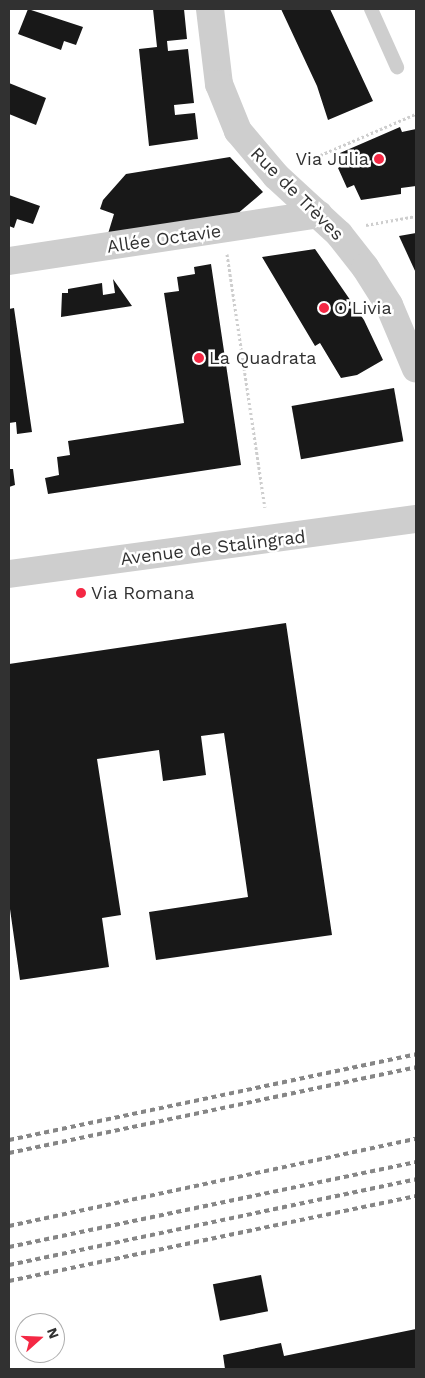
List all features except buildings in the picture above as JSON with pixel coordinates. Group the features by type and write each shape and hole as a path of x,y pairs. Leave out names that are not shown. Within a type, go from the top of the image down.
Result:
{"street":[{"name":"Rue de Trèves","path":"210,9 219,84 227,110 238,131 276,176 339,234 389,305 416,369"},
{"name":"Allée Octavie","path":"9,261 224,231 318,214"},
{"name":"Avenue de Stalingrad","path":"9,574 416,519"}],"lane":[{"path":"371,9 397,67"}],"path":[{"path":"276,176 416,114"},
{"path":"339,234 368,224 416,216"},
{"path":"224,231 265,507"}],"railway":[{"path":"9,1140 416,1054"},
{"path":"9,1153 416,1067"},
{"path":"9,1226 416,1139"},
{"path":"9,1247 416,1162"},
{"path":"9,1265 416,1179"},
{"path":"9,1281 416,1196"}],"place":[{"name":"Via Julia","path":"379,159"},
{"name":"O'Livia","path":"324,308"},
{"name":"La Quadrata","path":"199,358"},
{"name":"Via Romana","path":"81,593"}]}
